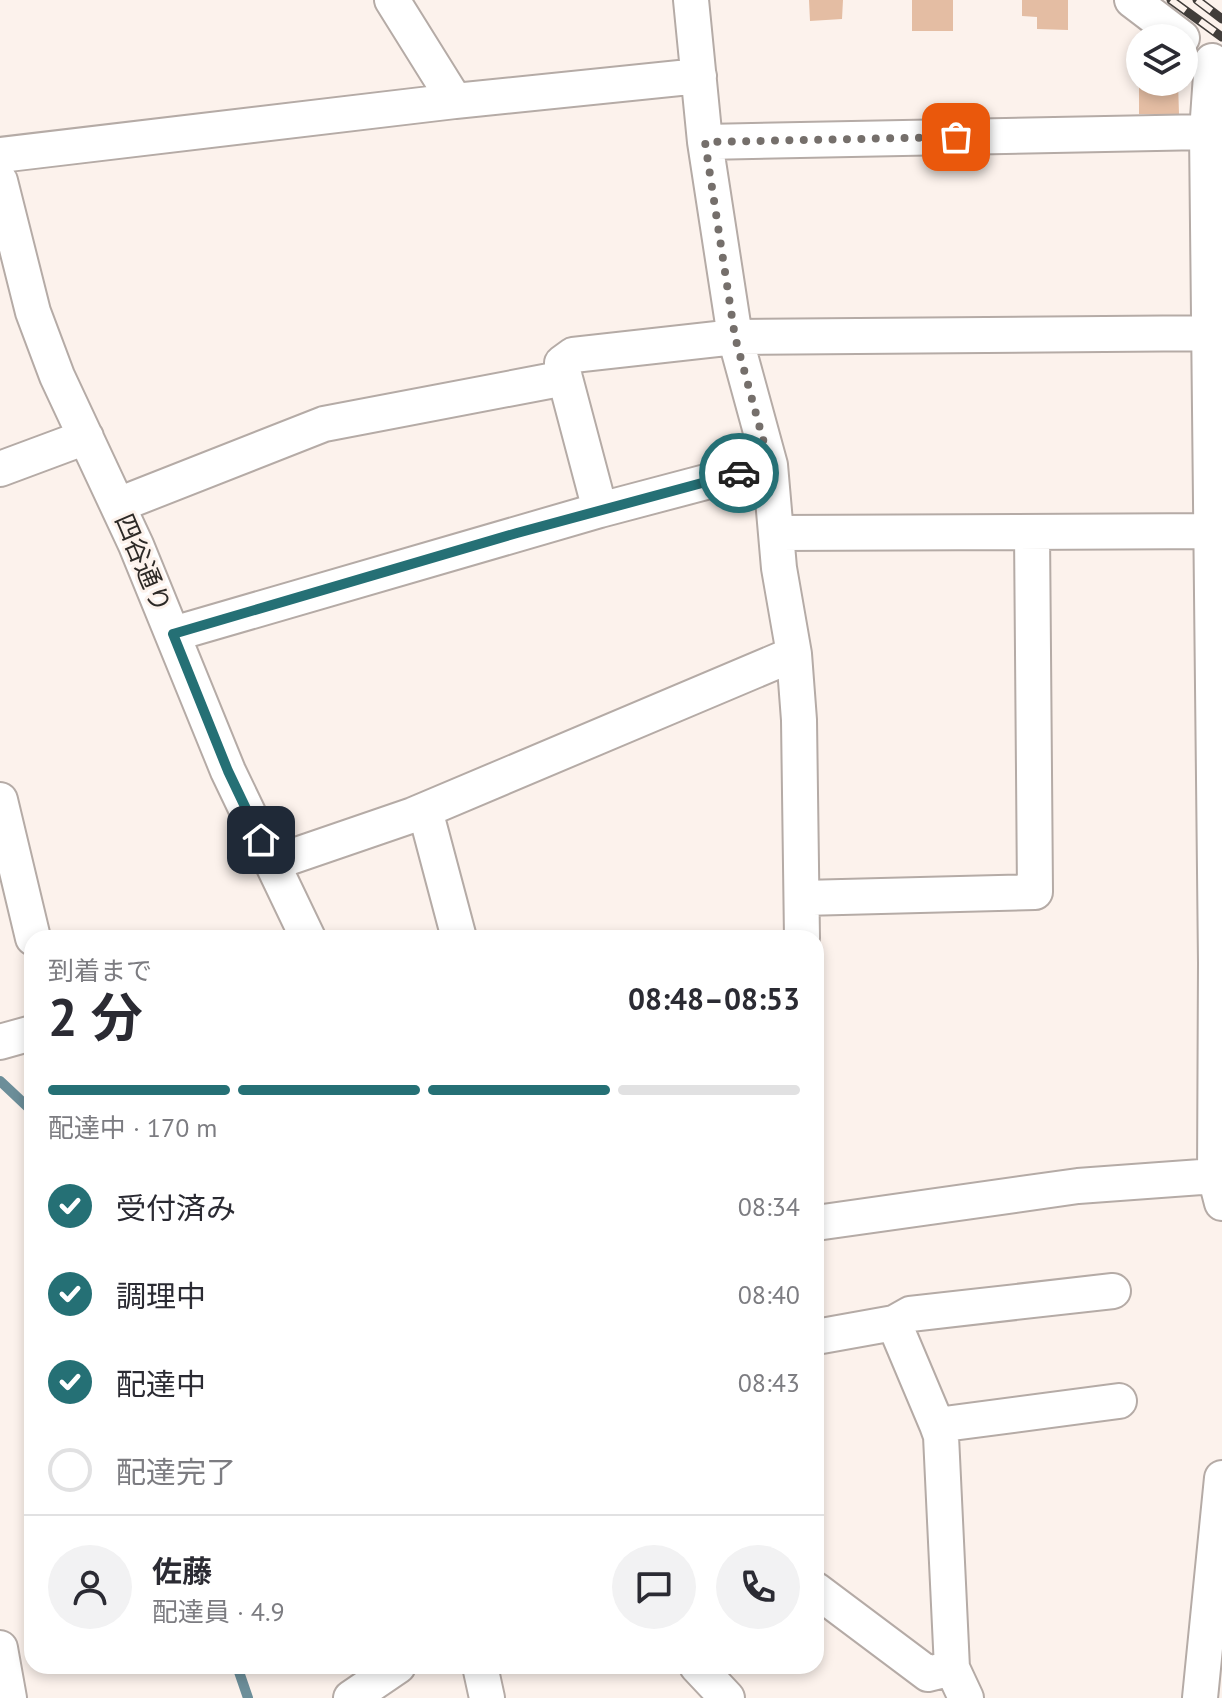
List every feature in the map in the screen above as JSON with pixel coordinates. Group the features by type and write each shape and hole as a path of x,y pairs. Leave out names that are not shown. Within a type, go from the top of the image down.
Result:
{"street":[{"path":"392,0 455,101"},
{"path":"691,0 705,142 735,337 770,465 779,568 794,654 799,720 802,930"},
{"path":"1132,0 1163,24"},
{"path":"824,1222 1078,1186 1218,1190 1216,333 1207,132 1217,64 1198,50"},
{"path":"0,155 455,101 699,76"},
{"path":"705,142 1207,132"},
{"name":"四谷通り","path":"0,181 33,312 57,376 118,505 228,771 304,930"},
{"path":"600,510 562,363 573,355 735,337 1216,333"},
{"path":"118,505 324,424 565,378"},
{"path":"0,469 86,437"},
{"path":"173,634 600,510 770,465"},
{"path":"778,533 1216,531"},
{"path":"803,898 1035,892 1032,532"},
{"path":"273,863 425,810 794,654"},
{"path":"0,800 31,930"},
{"path":"425,810 457,930"},
{"path":"0,1042 24,1035"},
{"path":"824,1336 894,1323 910,1314 1113,1291"},
{"path":"824,1596 928,1674 959,1683 942,1451 937,1425 894,1323"},
{"path":"937,1425 1119,1401"},
{"path":"1200,1698 1222,1478"},
{"path":"0,1648 9,1698"},
{"path":"351,1698 386,1674"},
{"path":"482,1674 487,1698"},
{"path":"704,1674 727,1698"}],"building":[{"path":"809,0 843,0 842,19 810,21"},
{"path":"912,0 953,0 953,31 912,31"},
{"path":"1022,0 1068,0 1068,30 1037,29 1037,17 1022,16"},
{"path":"1139,96 1178,96 1179,114 1139,114"}],"waterway":[{"path":"0,1081 24,1104"},
{"path":"240,1674 248,1698"}],"railway":[{"path":"1171,0 1222,37"},
{"path":"1197,0 1222,19"}],"way so far":[{"path":"739,473 770,465 735,337 705,142 956,137"}],"route":[{"path":"261,840 228,771 173,634 517,533 739,473"}]}
